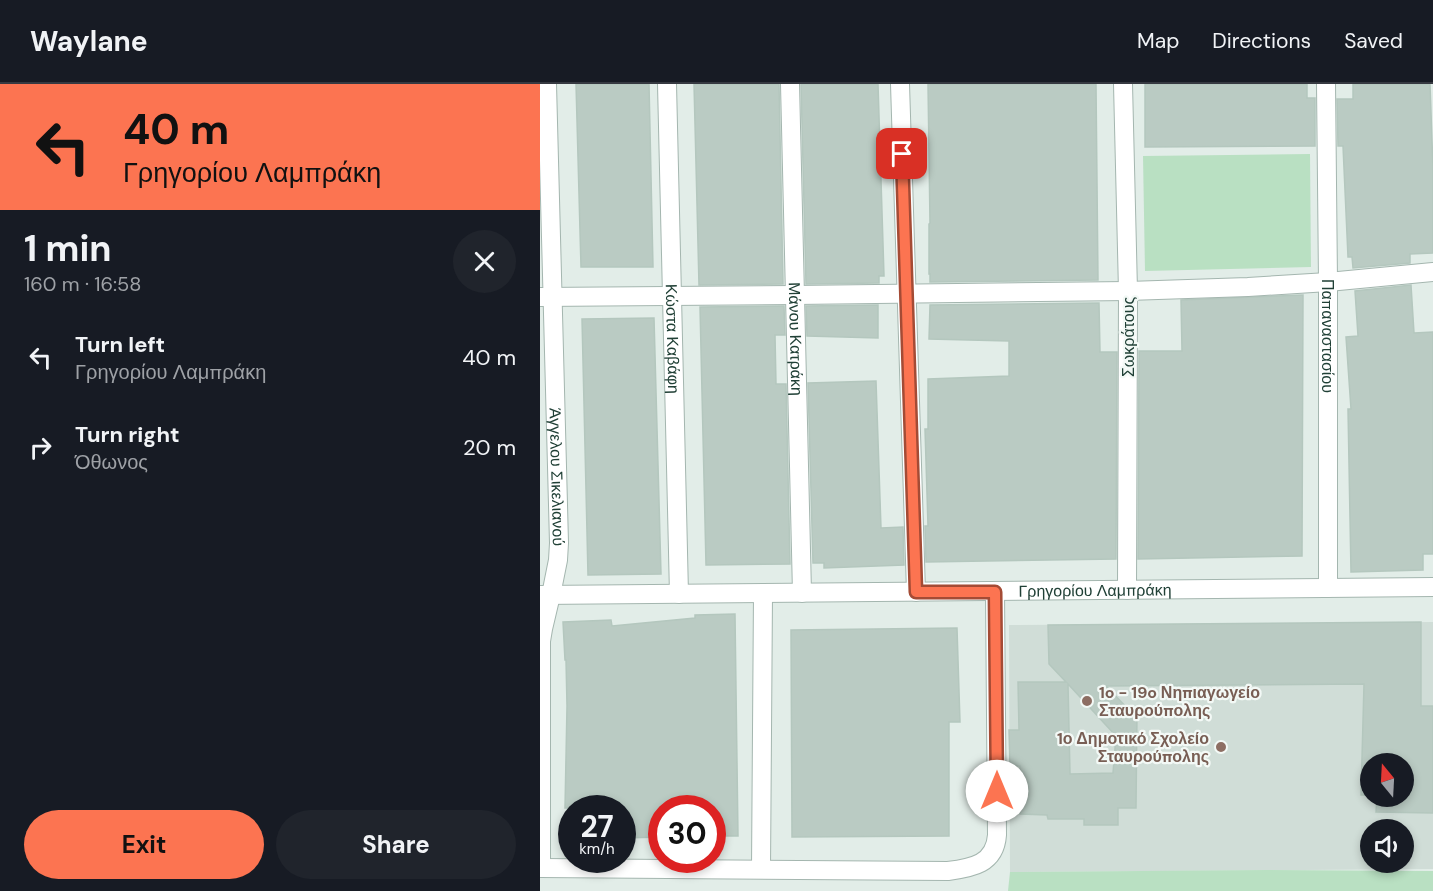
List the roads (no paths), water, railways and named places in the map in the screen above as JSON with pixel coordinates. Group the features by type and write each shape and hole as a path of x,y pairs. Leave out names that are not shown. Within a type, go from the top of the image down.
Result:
{"street":[{"name":"Άγγελου Σικελιανού","path":"541,868 542,641 545,595 558,560 559,543 546,297 548,84"},
{"name":"Κώστα Καβάφη","path":"667,84 680,594"},
{"name":"Μάνου Κατράκη","path":"790,84 802,593"},
{"path":"900,84 916,592"},
{"name":"Σωκράτους","path":"1123,84 1128,291 1126,590"},
{"name":"Παπαναστασίου","path":"1326,84 1328,588"},
{"path":"546,297 1128,291 1328,282 1433,273"},
{"name":"Γρηγορίου Λαμπράκη","path":"545,595 1433,587"},
{"path":"541,868 948,871 969,868 984,862 993,850 997,835 995,592"},
{"path":"761,869 763,594"}],"place":[{"name":"1o - 19o Νηπιαγωγείο Σταυρούπολης","path":"1087,701"},
{"name":"1ο Δημοτικό Σχολείο Σταυρούπολης","path":"1221,747"}]}
